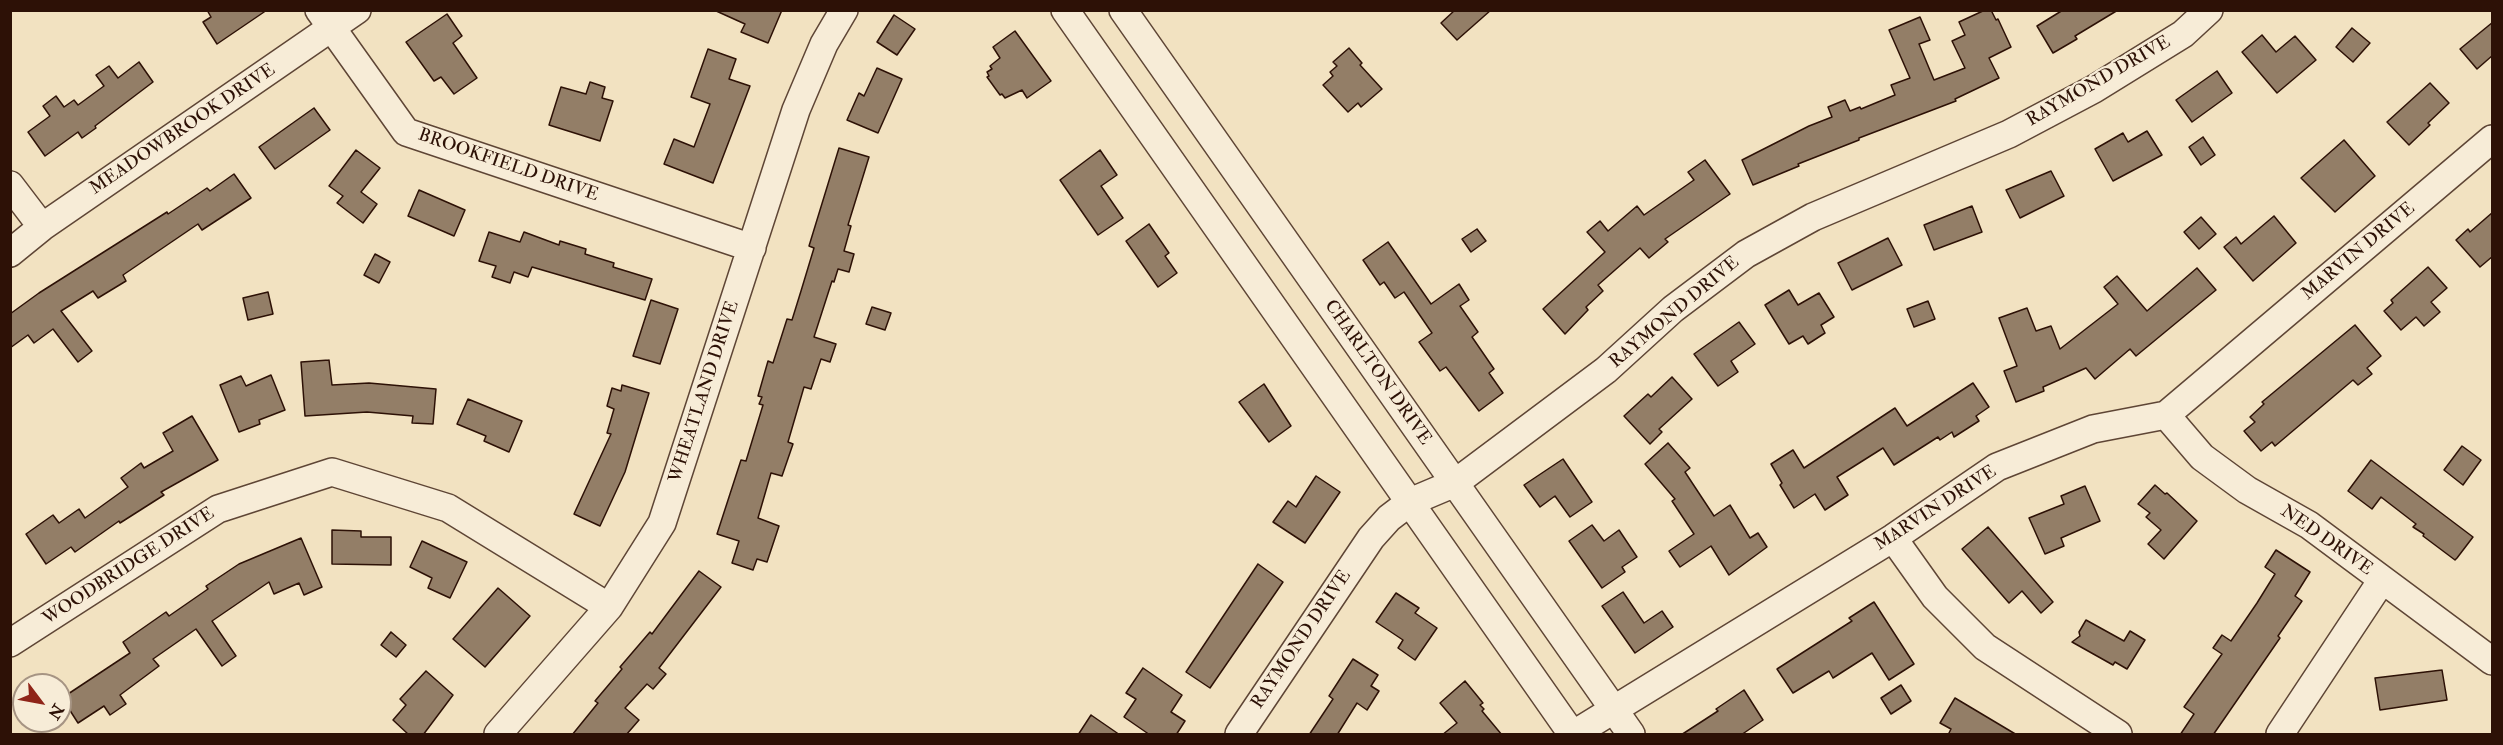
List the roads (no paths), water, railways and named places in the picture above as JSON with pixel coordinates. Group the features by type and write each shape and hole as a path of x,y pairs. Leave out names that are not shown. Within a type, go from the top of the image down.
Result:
{"street":[{"name":"MEADOWBROOK DRIVE","path":"10,253 42,227 326,19 357,10"},
{"name":"WHEATLAND DRIVE","path":"498,735 609,607 662,523 796,110 824,44 844,10"},
{"path":"1065,10 1573,735"},
{"name":"CHARLTON DRIVE","path":"1124,10 1631,735"},
{"name":"RAYMOND DRIVE","path":"1239,735 1371,538 1389,518 1410,502 1455,483 1606,370 1673,309 1746,254 1813,217 2008,135 2056,110 2182,34 2209,10"},
{"name":"BROOKFIELD DRIVE","path":"326,19 406,132 752,248"},
{"name":"MARVIN DRIVE","path":"1573,735 1893,538 1997,467 2094,429 2166,415 2493,139"},
{"path":"10,184 42,227"},
{"name":"NED DRIVE","path":"2166,415 2202,458 2247,490 2309,525 2493,661"},
{"name":"WOODBRIDGE DRIVE","path":"10,643 218,509 333,472 448,508 609,607"},
{"path":"1893,538 1935,597 1985,647 2118,735"},
{"path":"2280,735 2382,580"}]}
